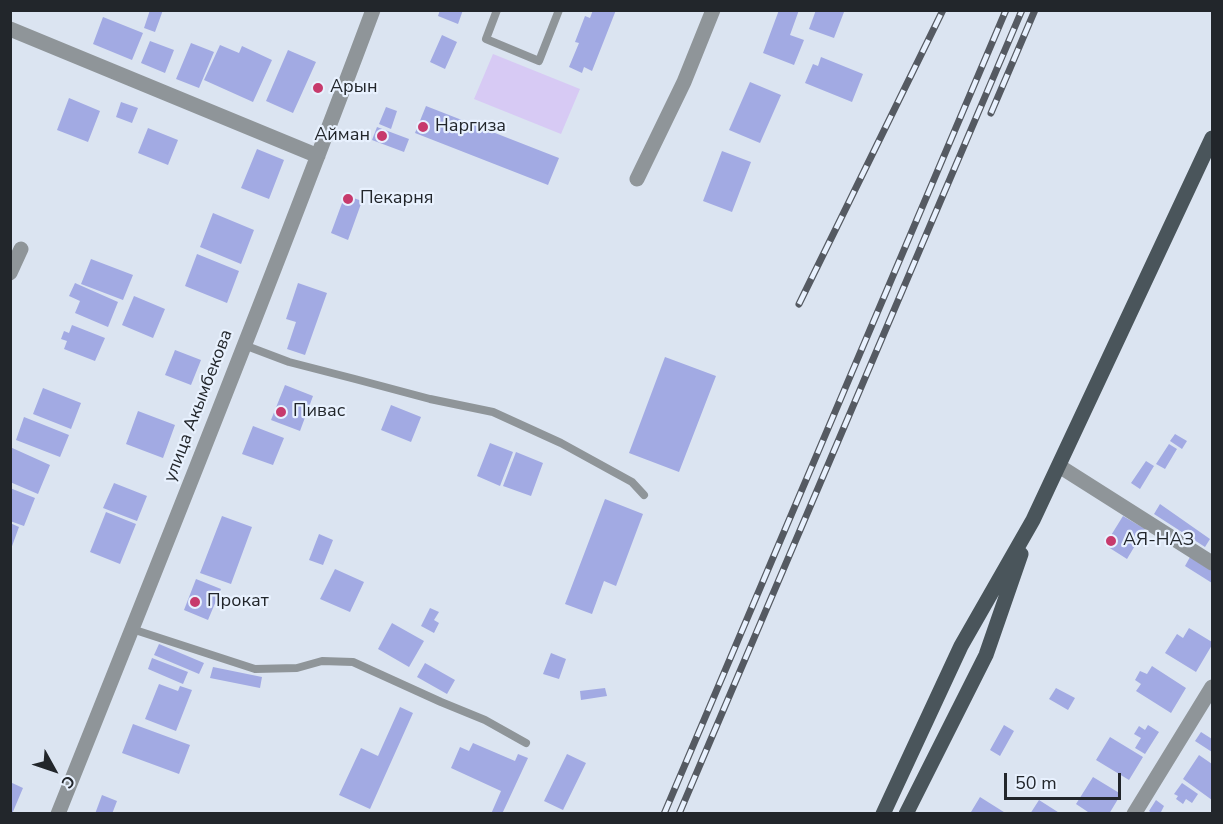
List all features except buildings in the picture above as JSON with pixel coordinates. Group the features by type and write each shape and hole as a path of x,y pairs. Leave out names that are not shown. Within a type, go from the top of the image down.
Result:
{"main road":[{"path":"884,813 961,646 1033,520 1212,138"},
{"path":"906,813 986,655 1033,520"},
{"path":"961,646 973,641 981,645 986,655"}],"street":[{"name":"улица Акымбекова","path":"58,813 244,345 373,10"},
{"path":"637,179 684,82 713,10"},
{"path":"10,29 318,156"},
{"path":"10,273 21,249"},
{"path":"1059,466 1212,563"},
{"path":"1134,813 1212,687"}],"lane":[{"path":"497,10 486,39 538,61 559,10"},
{"path":"244,345 289,362 430,399 493,412 561,442 632,482 644,495"},
{"path":"132,629 255,669 297,668 322,661 353,662 485,720 526,744"}],"shaded area":[{"path":"493,54 580,89 561,134 474,99"}],"railway":[{"path":"799,304 943,10"},
{"path":"664,814 1006,10"},
{"path":"679,814 1022,10"},
{"path":"991,113 1035,10"}],"place":[{"name":"Арын","path":"318,88"},
{"name":"Наргиза","path":"423,127"},
{"name":"Айман","path":"382,136"},
{"name":"Пекарня","path":"348,199"},
{"name":"Пивас","path":"281,412"},
{"name":"АЯ-НАЗ","path":"1111,541"},
{"name":"Прокат","path":"195,602"}]}
